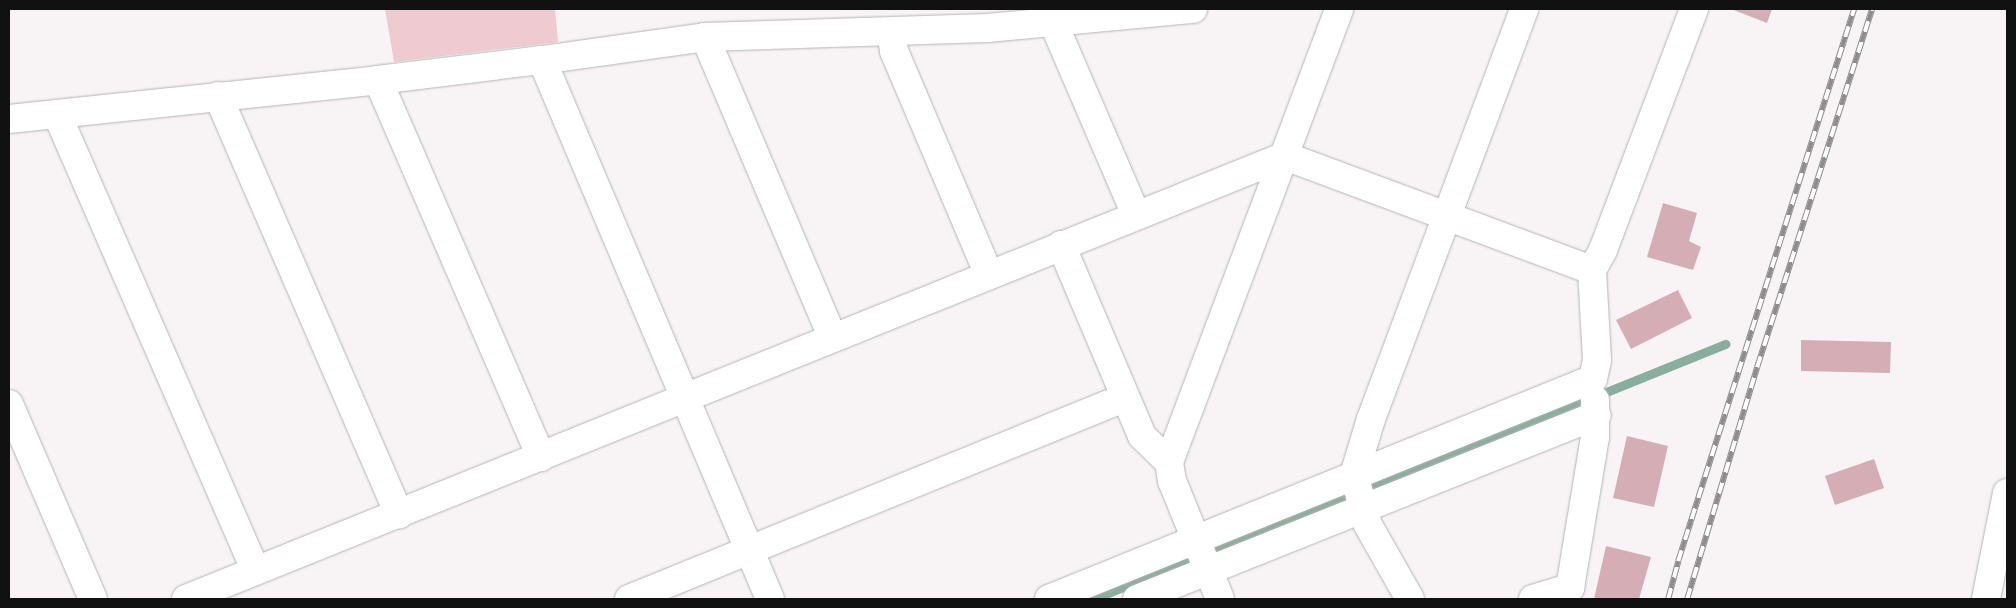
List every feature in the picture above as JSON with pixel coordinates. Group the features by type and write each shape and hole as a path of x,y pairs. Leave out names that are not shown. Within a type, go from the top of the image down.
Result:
{"street":[{"path":"9,119 378,80 706,37 988,28 1187,9"},
{"path":"1220,599 1172,482 1169,462 1339,9"},
{"path":"1410,599 1373,536 1359,492 1371,419 1524,9"},
{"path":"1533,599 1570,588 1597,360 1592,270 1604,250 1694,9"},
{"path":"1053,22 1136,215"},
{"path":"891,32 894,51 988,275"},
{"path":"706,37 833,338"},
{"path":"542,60 770,599"},
{"path":"378,80 541,457"},
{"path":"218,96 399,515"},
{"path":"57,114 256,571"},
{"path":"186,599 399,515 1061,245 1285,156 1592,270"},
{"path":"1061,245 1124,398 1142,436 1169,462"},
{"path":"1359,492 1594,397"},
{"path":"1049,599 1201,556 1594,397"},
{"path":"629,599 1124,398"},
{"path":"9,404 93,599"},
{"path":"1986,599 2007,493"},
{"path":"1137,599 1201,556"}],"shaded area":[{"path":"385,9 555,9 558,42 394,62"}],"building":[{"path":"1731,9 1772,9 1767,23"},
{"path":"1663,203 1697,213 1689,241 1701,247 1693,270 1647,257"},
{"path":"1678,290 1692,318 1631,349 1616,320"},
{"path":"1801,340 1891,342 1890,373 1801,371"},
{"path":"1627,436 1668,446 1654,507 1613,498"},
{"path":"1874,459 1884,488 1835,505 1825,476"},
{"path":"1606,546 1651,557 1639,599 1594,599"}],"waterway":[{"path":"1093,599 1725,344"}],"railway":[{"path":"1668,599 1678,561 1854,9"},
{"path":"1687,599 1757,367 1872,9"}]}
